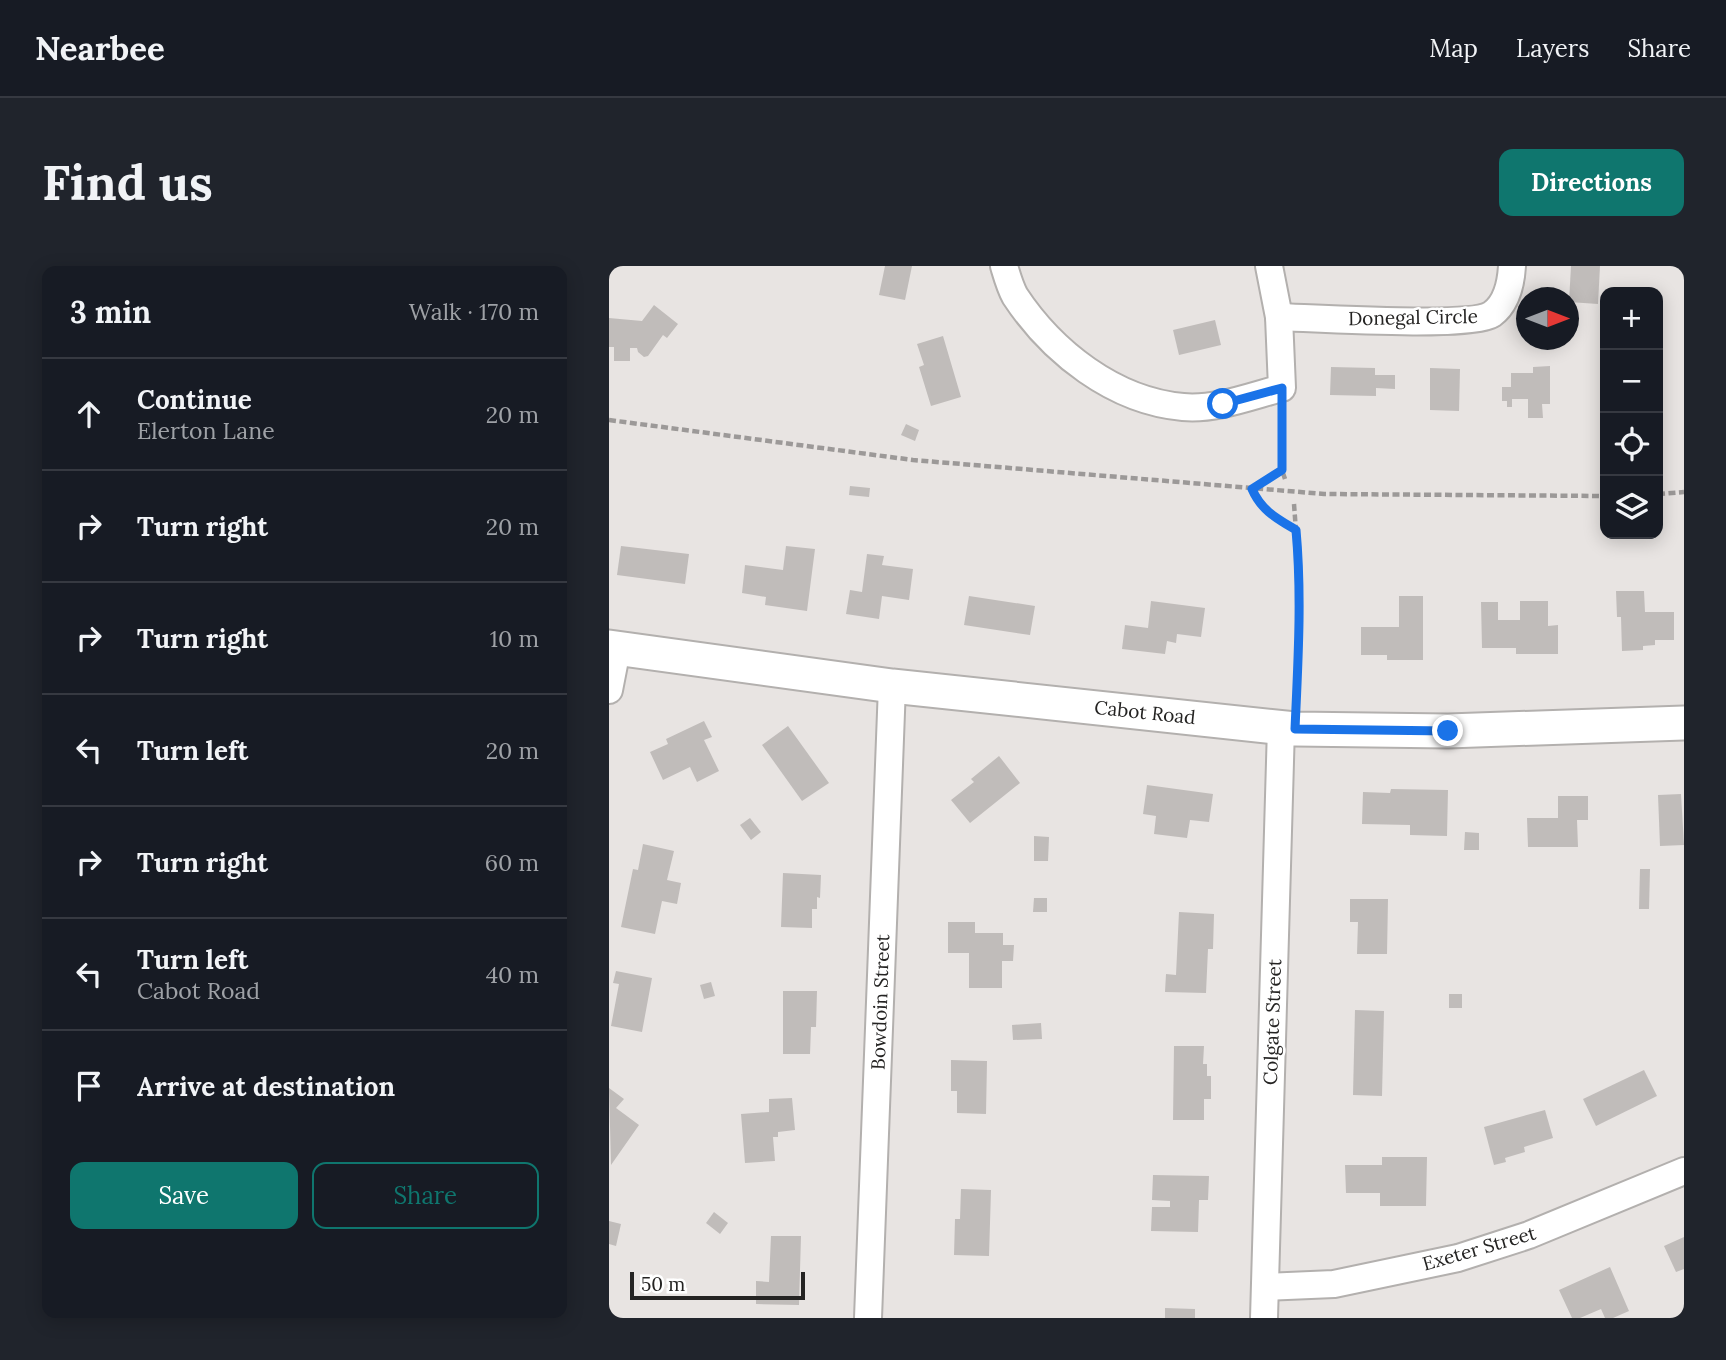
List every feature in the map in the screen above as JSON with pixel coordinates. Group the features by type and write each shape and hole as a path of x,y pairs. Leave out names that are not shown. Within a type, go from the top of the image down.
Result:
{"street":[{"path":"1003,266 1014,293 1042,330 1075,362 1113,387 1156,402 1185,407 1223,404 1282,388 1279,317 1269,266"},
{"name":"Donegal Circle","path":"1279,317 1428,321 1490,316 1503,304 1512,266"},
{"path":"609,690 613,648"},
{"name":"Cabot Road","path":"613,648 892,686 1288,728 1448,731 1684,723"},
{"name":"Bowdoin Street","path":"869,1318 892,686"},
{"name":"Colgate Street","path":"1264,1318 1288,728"},
{"name":"Exeter Street","path":"1265,1287 1334,1284 1458,1258 1529,1235 1684,1171"}],"path":[{"path":"1282,388 1282,470 1285,479"},
{"path":"609,420 913,460 1252,489 1324,494 1600,496"},
{"path":"1252,489 1282,470"},
{"path":"1252,489 1258,503 1266,511 1296,530"},
{"path":"1663,494 1684,492"},
{"path":"1288,728 1299,628 1299,572 1294,504"}],"building":[{"path":"885,266 912,266 905,300 879,295"},
{"path":"1571,266 1600,266 1598,304 1579,303 1579,287 1570,287"},
{"path":"654,305 678,324 667,338 663,335 648,356 644,357 637,348 630,348 630,361 614,361 614,347 609,347 609,318 642,321"},
{"path":"1215,320 1221,345 1179,355 1173,330"},
{"path":"943,336 961,397 931,406 919,367 924,365 917,344"},
{"path":"1550,366 1550,404 1542,404 1543,418 1528,418 1528,399 1512,399 1512,407 1507,407 1507,401 1502,401 1502,387 1511,387 1511,373 1533,373 1533,367"},
{"path":"1331,367 1375,368 1375,375 1395,375 1395,389 1376,388 1376,396 1330,395"},
{"path":"1430,368 1460,369 1459,411 1430,410"},
{"path":"906,424 919,430 915,441 901,435"},
{"path":"850,486 870,488 869,497 849,495"},
{"path":"621,546 689,554 685,584 617,575"},
{"path":"786,546 815,549 807,611 765,605 766,597 742,593 745,565 783,570"},
{"path":"867,554 884,556 882,565 913,569 909,600 882,596 879,619 846,614 850,590 862,592"},
{"path":"1616,591 1644,591 1645,612 1674,612 1674,640 1655,640 1655,645 1643,646 1643,650 1622,651 1621,617 1617,617"},
{"path":"969,596 1035,606 1030,635 964,625"},
{"path":"1399,596 1423,596 1423,660 1387,660 1387,655 1361,655 1361,627 1399,627"},
{"path":"1151,601 1205,608 1201,637 1177,634 1176,643 1167,641 1165,654 1122,649 1125,625 1148,628"},
{"path":"1520,601 1548,601 1548,626 1558,625 1558,654 1516,654 1516,648 1482,648 1481,602 1498,602 1498,620 1520,620"},
{"path":"704,721 712,737 704,740 719,771 697,782 690,767 663,780 650,752 668,744 666,739"},
{"path":"788,726 829,783 802,801 762,745"},
{"path":"999,756 1020,783 970,823 951,800 974,782 971,779"},
{"path":"1147,785 1213,794 1209,822 1190,820 1187,838 1154,834 1156,816 1143,814"},
{"path":"1391,789 1448,790 1447,836 1410,835 1410,825 1362,824 1363,792 1390,793"},
{"path":"1681,794 1684,845 1660,846 1658,795"},
{"path":"1558,796 1588,796 1588,820 1577,820 1578,847 1528,847 1527,818 1558,818"},
{"path":"750,818 761,832 751,840 740,825"},
{"path":"1465,832 1479,833 1479,850 1464,850"},
{"path":"1034,836 1049,837 1048,861 1034,861"},
{"path":"643,844 674,851 667,880 681,883 677,904 662,901 655,934 621,927 633,869 638,870"},
{"path":"1640,869 1650,869 1649,909 1639,909"},
{"path":"783,873 821,875 820,898 817,897 817,909 812,909 812,928 781,927"},
{"path":"1034,898 1047,898 1047,912 1033,912"},
{"path":"1350,899 1388,899 1387,954 1357,954 1358,922 1350,922"},
{"path":"1179,912 1214,914 1213,949 1208,949 1206,993 1165,992 1166,974 1176,975"},
{"path":"948,922 975,922 975,933 1003,933 1003,945 1014,945 1013,961 1002,961 1002,988 969,988 969,953 948,953"},
{"path":"616,971 652,978 642,1032 611,1026 619,984 613,983"},
{"path":"711,982 715,996 704,999 700,985"},
{"path":"783,991 817,991 816,1027 811,1027 810,1054 783,1054"},
{"path":"1449,994 1462,994 1462,1008 1449,1008"},
{"path":"1355,1010 1384,1011 1382,1096 1353,1095"},
{"path":"1041,1023 1042,1039 1013,1040 1012,1025"},
{"path":"1174,1046 1204,1046 1203,1064 1207,1064 1207,1076 1211,1076 1211,1099 1204,1099 1204,1120 1173,1120"},
{"path":"951,1060 987,1061 986,1114 957,1113 957,1091 951,1091"},
{"path":"1644,1070 1657,1096 1596,1126 1583,1099"},
{"path":"609,1088 624,1099 616,1108 639,1125 611,1165"},
{"path":"792,1098 795,1130 778,1132 778,1137 773,1137 775,1161 745,1163 741,1114 769,1112 769,1099"},
{"path":"1545,1110 1553,1138 1524,1147 1525,1152 1505,1158 1506,1162 1494,1165 1484,1127"},
{"path":"1382,1157 1427,1157 1426,1206 1380,1206 1380,1193 1346,1193 1345,1165 1382,1165"},
{"path":"1153,1175 1209,1176 1208,1200 1199,1200 1198,1232 1151,1231 1152,1207 1170,1207 1170,1201 1152,1200"},
{"path":"961,1189 991,1190 989,1256 954,1255 955,1219 960,1219"},
{"path":"714,1212 728,1223 720,1234 706,1223"},
{"path":"609,1221 621,1224 616,1246 609,1244"},
{"path":"771,1236 801,1236 799,1305 756,1304 756,1281 769,1282"},
{"path":"1684,1237 1684,1269 1676,1272 1664,1246"},
{"path":"1610,1267 1629,1311 1613,1318 1605,1318 1601,1309 1580,1318 1572,1318 1559,1290"},
{"path":"1165,1308 1195,1309 1195,1318 1165,1318"}],"route":[{"path":"1223,404 1282,388 1282,470 1252,489 1258,503 1266,511 1296,530 1299,628 1295,729 1448,731"}]}
